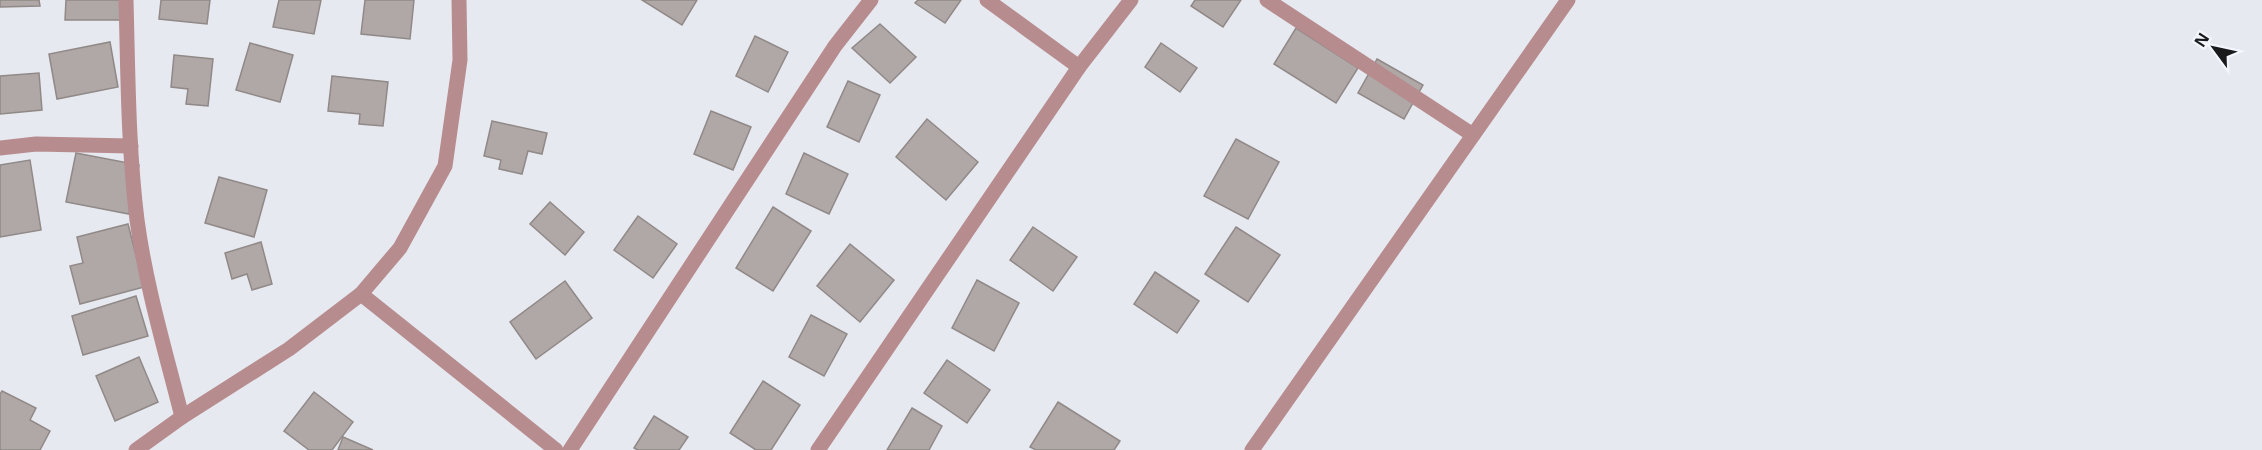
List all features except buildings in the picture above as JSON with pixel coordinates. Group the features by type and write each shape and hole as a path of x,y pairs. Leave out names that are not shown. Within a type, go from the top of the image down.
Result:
{"street":[{"path":"126,0 131,146 138,222 157,318 182,417"},
{"path":"136,450 182,417 289,349 361,294 400,248 446,166 460,60 459,0"},
{"path":"570,450 835,46 871,0"},
{"path":"987,0 1079,67"},
{"path":"818,450 1079,67 1131,0"},
{"path":"1267,0 1473,135"},
{"path":"1252,450 1568,0"},
{"path":"0,148 36,144 131,146"},
{"path":"361,294 556,450"}]}
